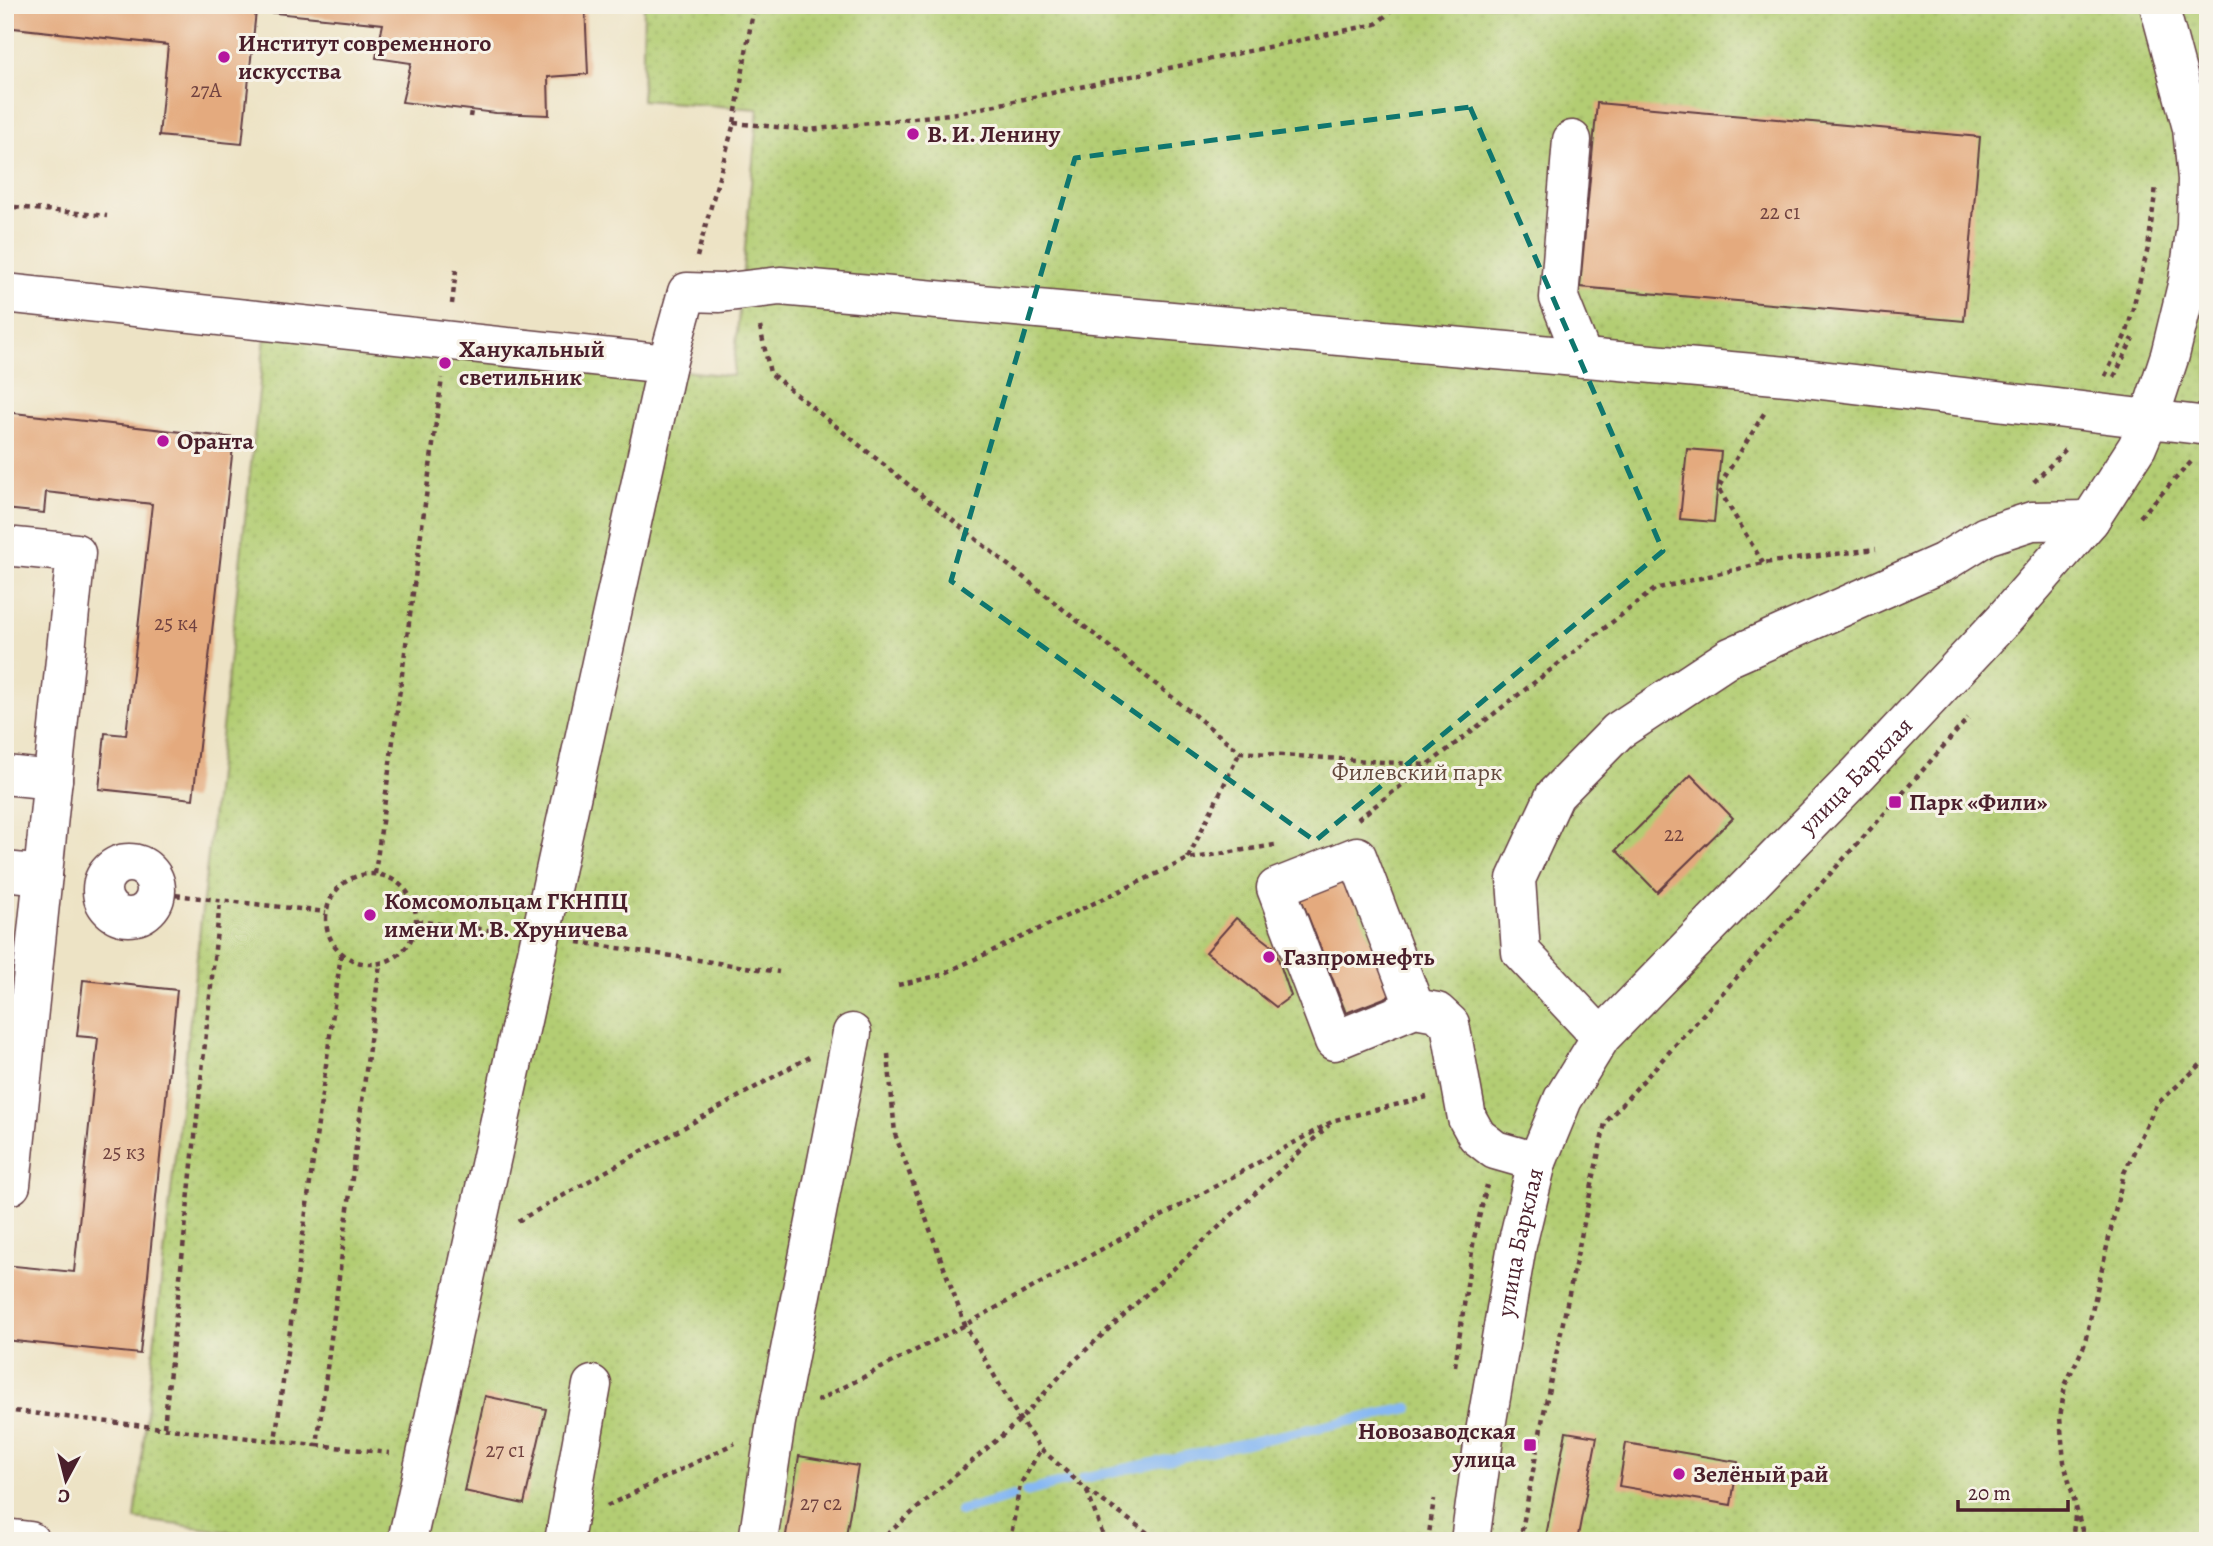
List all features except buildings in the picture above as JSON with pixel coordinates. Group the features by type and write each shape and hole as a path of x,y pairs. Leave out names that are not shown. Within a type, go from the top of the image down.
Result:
{"street":[{"name":"улица Барклая","path":"1470,1541 1484,1438 1517,1245 1537,1163 1563,1099 1601,1037 1859,773 2004,619 2090,520 2137,447 2170,355 2188,281 2196,226 2197,179 2192,128 2158,5"},
{"path":"1572,140 1559,298 1583,358"},
{"path":"408,1541 667,363 687,292 720,293 780,286 1787,376 2208,426"},
{"path":"5,293 667,363"},
{"path":"1601,1037 1521,952 1517,879 1555,795 1618,730 1730,656 1944,562 1986,536 2032,521 2090,520"},
{"path":"5,546 76,553 43,878 19,979 11,1185 5,1185"},
{"path":"5,775 53,780"},
{"path":"1415,1008 1357,856 1276,888 1334,1041 1415,1008 1437,1012 1450,1024 1467,1118 1477,1136 1495,1150 1537,1163"},
{"path":"5,871 102,887 106,876 115,867 126,863 149,871 155,882 156,894"},
{"path":"758,1541 776,1423 852,1033"},
{"path":"565,1533 592,1384"},
{"path":"5,1538 30,1541"}],"path":[{"path":"687,292 734,123 754,5"},
{"path":"734,123 809,130 958,113 1376,24 1398,5"},
{"path":"470,117 471,111"},
{"path":"2092,411 2127,332 2148,248 2156,183"},
{"path":"5,206 107,216"},
{"path":"750,290 770,373 1240,752 1427,765"},
{"path":"2030,485 2040,478 2076,439 2133,336"},
{"path":"1763,563 1718,488 1787,376"},
{"path":"374,874 442,378"},
{"path":"2140,518 2187,465"},
{"path":"1349,827 1655,589 1763,563 1884,548"},
{"path":"1520,1541 1543,1417 1605,1123 1976,708"},
{"path":"1188,859 1240,752"},
{"path":"898,985 941,975 1188,859 1284,844"},
{"path":"374,874 392,879 406,891 417,920 409,943 397,956 380,964 359,963 341,954 328,935 326,912 334,891 352,877 374,874"},
{"path":"156,894 326,912"},
{"path":"164,1427 220,902"},
{"path":"417,920 779,972"},
{"path":"275,1441 341,954"},
{"path":"317,1445 380,964"},
{"path":"514,1222 852,1033"},
{"path":"888,1053 895,1134 965,1325 1020,1420 1041,1449 1087,1490 1159,1541"},
{"path":"2085,1541 2064,1462 2060,1418 2065,1385 2084,1346 2124,1173 2156,1105 2208,1058"},
{"path":"565,1533 965,1325 1335,1120 1462,1088"},
{"path":"879,1541 1020,1420 1073,1362 1335,1120"},
{"path":"5,1410 427,1457"},
{"path":"1010,1541 1020,1485 1041,1449"},
{"path":"1087,1490 1105,1541"},
{"path":"2072,1541 2076,1504"},
{"path":"348,1541 348,1537 375,1541"}],"highlighted area":[{"path":"1470,107 1663,551 1315,841 951,581 1075,158"}],"green space":[{"name":"Филевский парк","path":"644,5 2208,5 2208,1541 297,1541 135,1519 266,328 733,376 758,109 642,100"}],"waterway":[{"path":"1083,1478 1409,1408"},
{"path":"1026,1492 1068,1481"},
{"path":"960,1511 1013,1496"}],"place":[{"name":"Институт современного искусства","path":"224,57"},
{"name":"В. И. Ленину","path":"913,134"},
{"name":"Ханукальный светильник","path":"445,363"},
{"name":"Оранта","path":"163,441"},
{"name":"Парк «Фили»","path":"1895,802"},
{"name":"Комсомольцам ГКНПЦ имени М. В. Хруничева","path":"370,915"},
{"name":"Газпромнефть","path":"1269,957"},
{"name":"Новозаводская улица","path":"1530,1445"},
{"name":"Зелёный рай","path":"1679,1474"}]}
